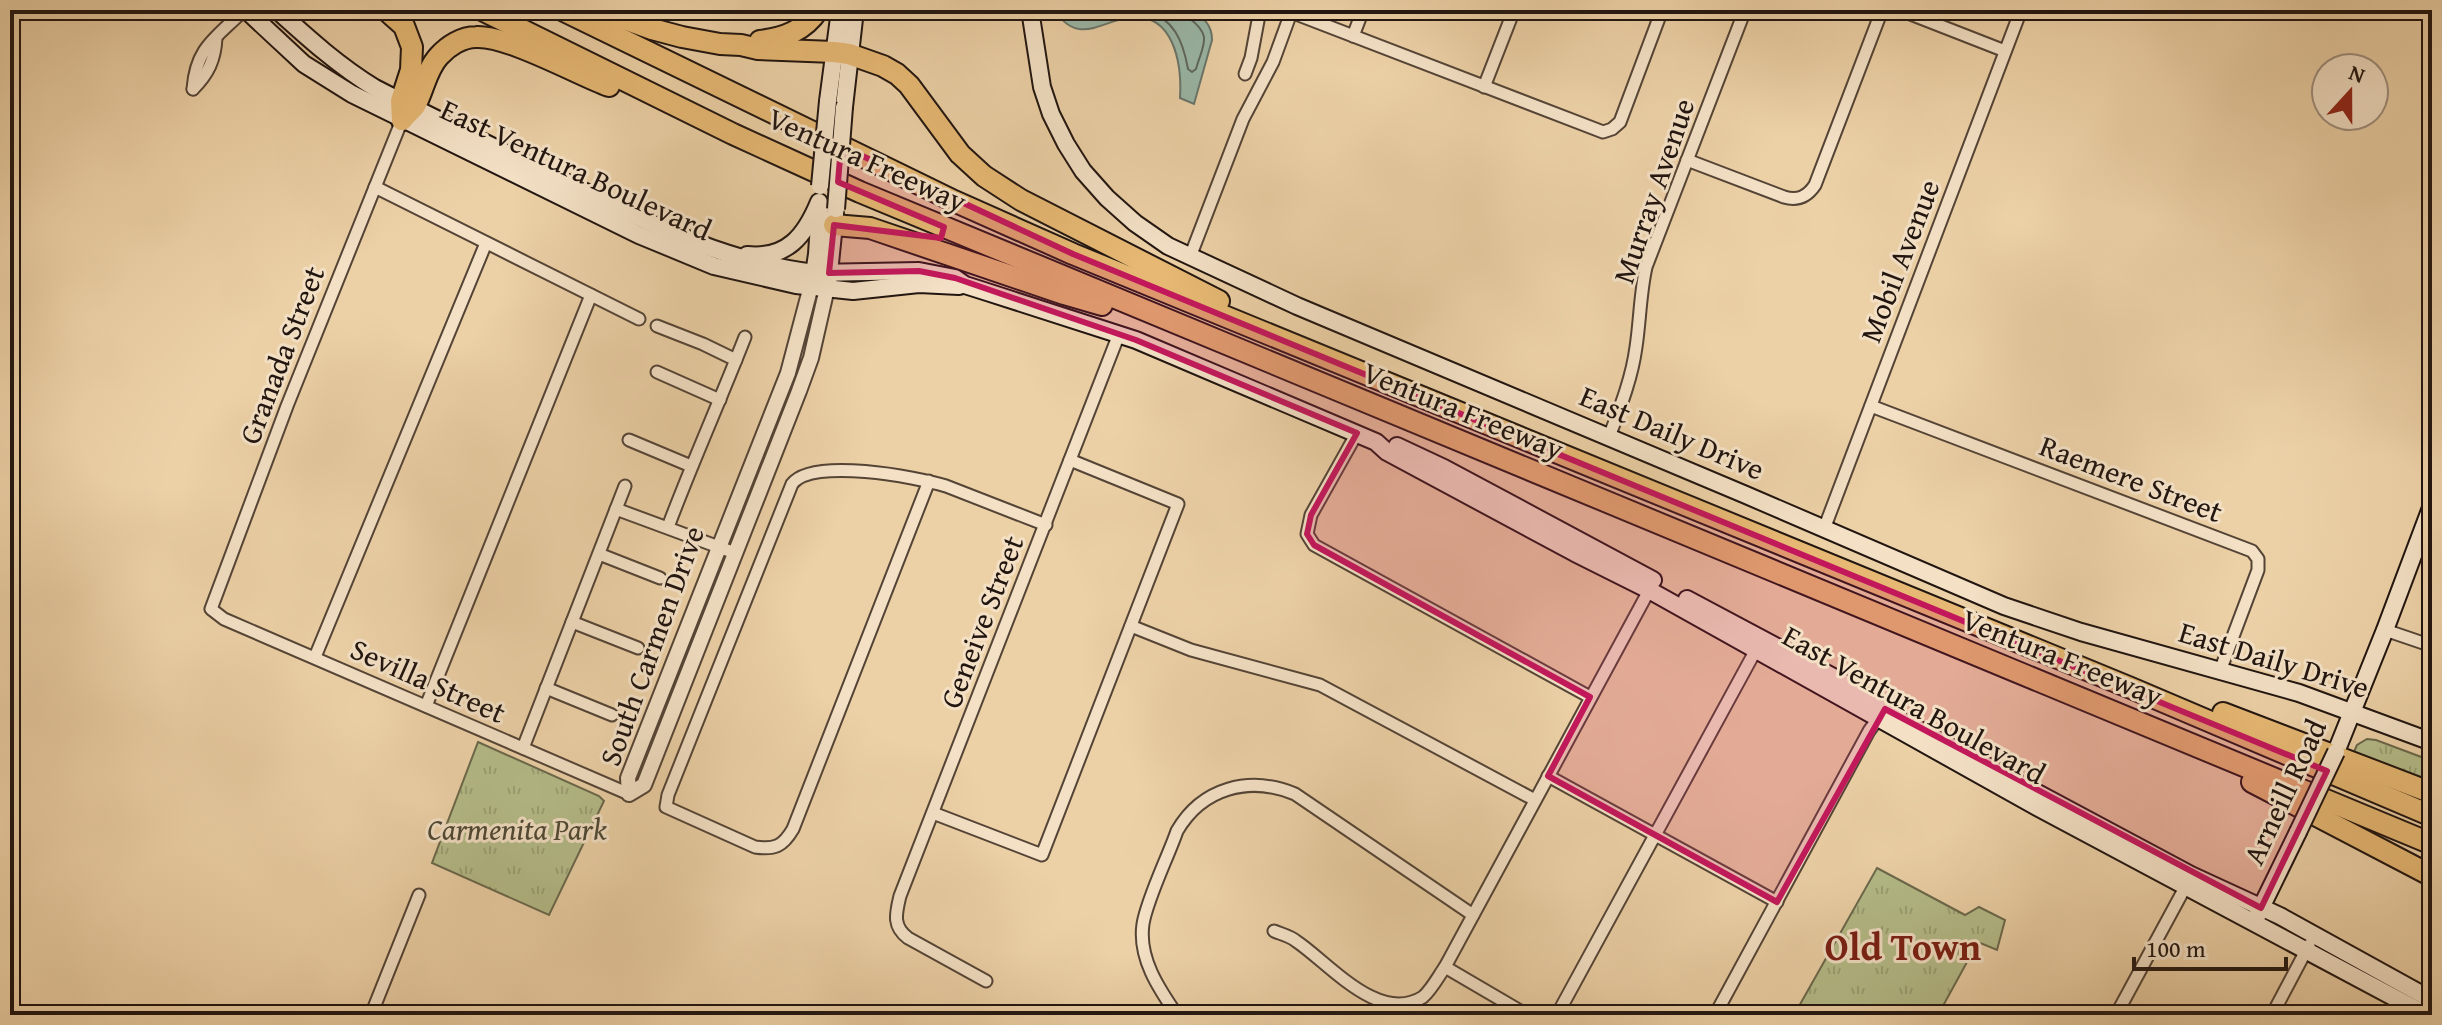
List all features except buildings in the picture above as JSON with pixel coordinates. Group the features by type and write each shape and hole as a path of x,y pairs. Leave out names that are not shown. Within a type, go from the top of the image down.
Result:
{"highway":[{"path":"386,10 404,26 412,47 406,110"},
{"name":"Ventura Freeway","path":"482,10 733,134 860,192 2432,844"},
{"name":"Ventura Freeway","path":"562,10 954,201 1073,254 2131,688 2432,816"},
{"path":"600,10 682,37 758,49 842,53 883,66 897,74 919,97 960,154 984,176 1005,190 1215,299 1284,340"},
{"path":"741,45 788,35 803,27 818,10"},
{"path":"406,110 440,54 462,40 474,36 489,37 733,134"},
{"path":"835,217 1064,294 1187,329"},
{"path":"2131,688 2208,707 2432,793"},
{"path":"2161,732 2432,876"}],"main road":[{"name":"East Ventura Boulevard","path":"245,10 304,64 324,78 406,110 707,248 752,263 863,291 919,284 965,285 1119,334 1357,433 1575,553 1651,585 1759,643 2037,807 2258,914 2430,1008"},
{"path":"262,10 313,55 329,57"},
{"name":"East Ventura Boulevard","path":"277,10 348,72 406,110 651,241 724,269 820,280"},
{"path":"707,248 752,256 769,254 795,242 805,231 819,202 836,104 842,53 840,10"},
{"path":"842,53 855,10"},
{"name":"East Daily Drive","path":"1030,10 1046,100 1066,144 1083,171 1107,198 1168,246 1297,306 2034,617 2299,693 2432,742"},
{"path":"820,280 835,217 836,104"},
{"path":"819,202 820,280"},
{"name":"Arneill Road","path":"2258,914 2344,735 2432,505"},
{"name":"East Ventura Boulevard","path":"2311,942 2357,959 2430,1008"}],"street":[{"path":"193,89 206,75 215,54 216,38 245,10"},
{"path":"1245,74 1260,10"},
{"path":"1353,36 1363,10"},
{"path":"1484,87 1514,10"},
{"path":"1190,257 1243,119 1273,62 1292,11 1597,131 1612,129 1620,122 1662,10"},
{"name":"Murray Avenue","path":"1609,437 1629,381 1636,349 1640,296 1646,267 1745,10"},
{"path":"1687,160 1784,197 1799,199 1805,196 1815,185 1882,10"},
{"path":"1900,10 2005,51"},
{"name":"Mobil Avenue","path":"1824,529 2021,10"},
{"name":"Granada Street","path":"211,609 291,395 406,110"},
{"path":"375,187 639,319"},
{"path":"315,657 486,243"},
{"name":"South Carmen Drive","path":"820,280 814,345 799,391 644,785 629,794 628,778 788,373 820,280"},
{"path":"426,706 591,295"},
{"path":"657,326 736,360"},
{"name":"Geneive Street","path":"986,981 908,938 898,927 895,917 900,896 1119,334"},
{"path":"668,527 745,337"},
{"path":"657,372 720,400"},
{"name":"Raemere Street","path":"1871,406 2252,551 2258,559 2258,570 2220,671"},
{"path":"1357,433 1311,515 1307,534 1314,545 1590,697"},
{"path":"629,440 691,466"},
{"path":"933,813 1042,855 1131,626 1178,504 1070,460"},
{"path":"929,481 793,829 784,843 769,849 755,847 666,807 668,795 797,478 804,474 847,471 886,473 929,481 1046,525"},
{"path":"523,748 625,486"},
{"path":"616,509 735,553"},
{"path":"599,554 660,578"},
{"path":"1274,931 1295,940 1364,1001 1387,1010 1402,1009 1422,998 1445,967 1651,585"},
{"name":"Sevilla Street","path":"211,609 224,619 629,794"},
{"path":"572,622 638,648"},
{"path":"1131,626 1191,650 1328,688 1535,800"},
{"path":"2385,630 2432,646"},
{"path":"1557,1015 1759,643"},
{"path":"546,688 612,715"},
{"path":"1715,1015 1881,714"},
{"path":"1548,776 1777,902"},
{"path":"1177,1015 1152,973 1144,945 1143,925 1185,817 1222,790 1259,784 1295,794 1473,915"},
{"path":"2116,1015 2188,880"},
{"path":"371,1015 419,895"},
{"path":"2272,1015 2311,942"},
{"path":"1445,967 1527,1015"}],"highlighted area":[{"path":"841,146 1073,254 2327,771 2261,908 1885,709 1777,902 1548,776 1590,697 1314,545 1307,534 1311,515 1357,433 1136,340 955,278 919,271 829,273 834,225 941,238 944,227 838,182"}],"green space":[{"path":"2367,739 2432,761 2432,784 2353,754 2357,745"},
{"name":"Carmenita Park","path":"478,742 599,796 604,801 549,915 432,863"},
{"path":"1877,868 1965,915 1979,907 2005,920 1997,950 1978,942 1938,1015 1794,1015"}],"water":[{"path":"1055,10 1190,10 1199,16 1208,25 1212,40 1194,104 1180,98 1177,56 1165,31 1155,22 1127,18 1079,29 1068,24"}],"district":[{"name":"Old Town","path":"1903,947"}]}
